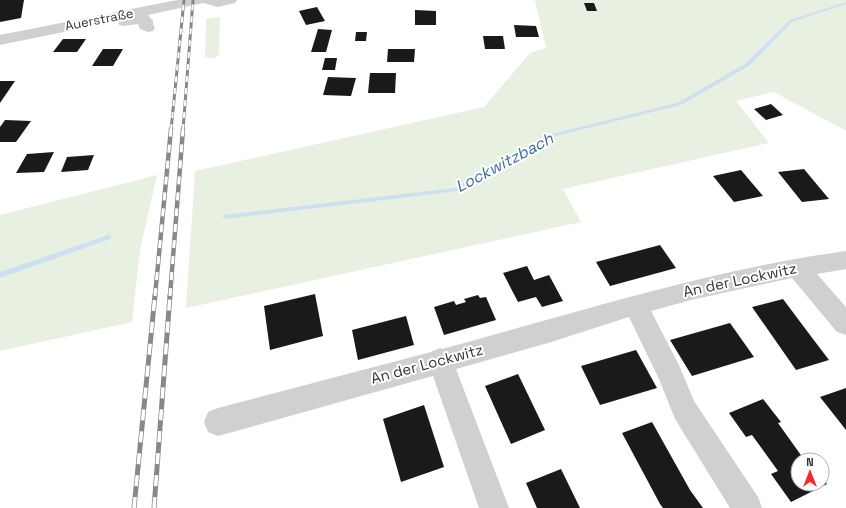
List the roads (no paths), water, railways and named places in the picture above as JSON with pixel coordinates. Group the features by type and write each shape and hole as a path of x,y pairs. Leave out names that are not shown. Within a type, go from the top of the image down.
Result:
{"street":[{"name":"Auerstraße","path":"5,38 205,0 218,3 230,0"},
{"path":"5,38 28,26 147,1"},
{"path":"5,38 32,40 144,18 148,28"},
{"name":"An der Lockwitz","path":"218,422 440,360 548,332 635,305 691,290 797,267 846,260"},
{"path":"797,267 846,324"},
{"path":"635,305 670,374 684,410 747,508"},
{"path":"440,360 494,508"}],"waterway":[{"name":"Lockwitzbach","path":"225,217 456,190 554,135 679,104 747,65 791,21 846,3"},
{"name":"Lockwitzbach","path":"0,275 108,237"}],"railway":[{"path":"171,130 184,0"},
{"path":"183,130 193,0"},
{"path":"155,296 171,129"},
{"path":"170,296 183,129"},
{"path":"134,508 155,295"},
{"path":"154,508 170,295"}]}
